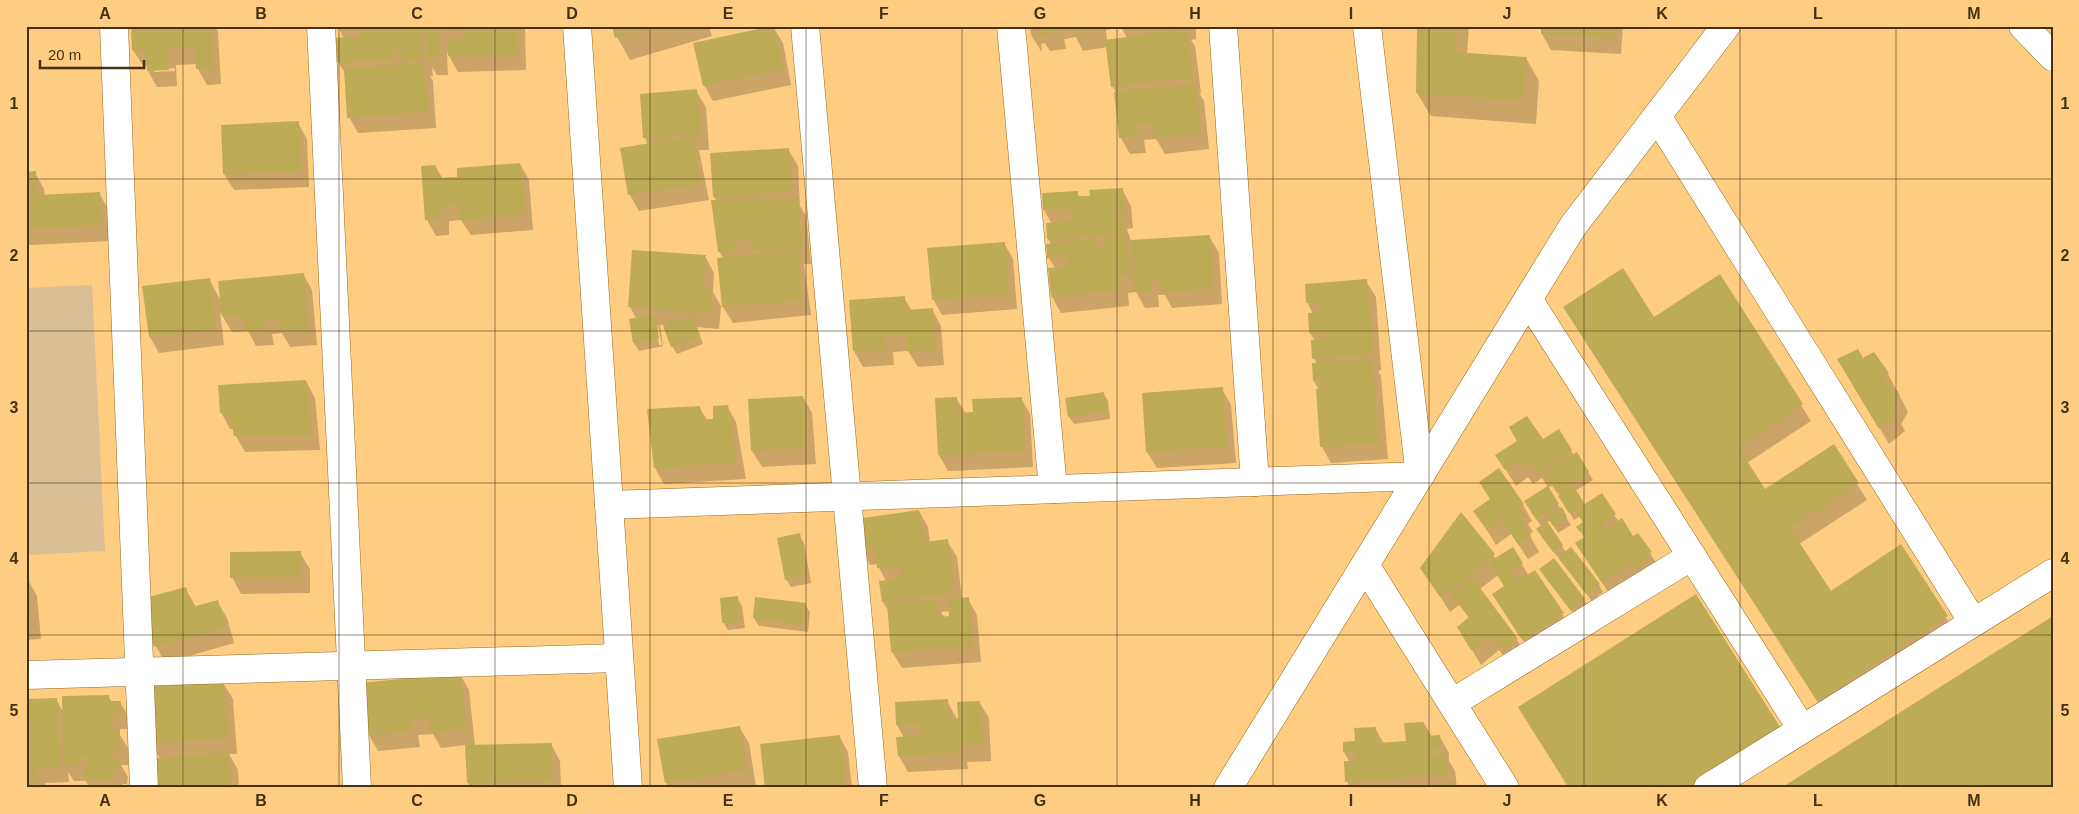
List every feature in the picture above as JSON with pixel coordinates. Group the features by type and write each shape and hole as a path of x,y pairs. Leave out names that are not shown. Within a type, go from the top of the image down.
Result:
{"street":[{"path":"114,26 144,788"},
{"path":"321,26 357,788"},
{"path":"577,26 628,788"},
{"path":"805,26 873,788"},
{"path":"1011,26 1053,489"},
{"path":"1223,26 1255,482"},
{"path":"1367,26 1420,476"},
{"path":"1228,788 1573,226 1726,26"},
{"path":"2023,26 2053,57"},
{"path":"1657,116 1973,622"},
{"path":"1528,299 1802,729"},
{"path":"609,506 1420,476"},
{"path":"1452,703 1692,556"},
{"path":"1365,565 1505,788"},
{"path":"1708,788 2053,573"},
{"path":"26,675 619,658"}],"shaded area":[{"path":"92,285 105,551 26,555 26,288"}],"building":[{"path":"131,26 210,26 213,68 196,69 195,48 167,49 169,70 147,71 145,49 132,50"},
{"path":"337,26 423,26 424,60 402,61 402,48 393,49 393,59 337,62 336,38 361,36 361,28 337,29"},
{"path":"434,26 517,26 518,55 448,56 447,40 463,40 462,30 438,30 439,59 427,59 426,29 434,28"},
{"path":"612,26 652,26 652,27 615,38"},
{"path":"774,26 783,69 703,86 693,43"},
{"path":"1038,26 1056,26 1057,33 1040,36"},
{"path":"1072,26 1099,26 1100,31 1073,35"},
{"path":"1417,26 1455,26 1454,52 1527,57 1523,101 1416,93"},
{"path":"1541,26 1613,26 1613,38 1541,34"},
{"path":"1186,29 1193,77 1111,87 1105,40"},
{"path":"424,63 428,112 347,118 344,69"},
{"path":"1195,84 1201,133 1154,138 1152,122 1136,124 1138,137 1119,138 1114,92"},
{"path":"697,89 701,134 643,138 640,94"},
{"path":"299,121 301,171 223,174 221,125"},
{"path":"693,136 701,184 628,195 620,148"},
{"path":"789,148 792,192 713,197 710,153"},
{"path":"520,163 525,214 460,220 458,204 440,206 441,219 425,220 421,166 436,165 437,178 457,177 457,168"},
{"path":"36,171 37,195 100,192 102,225 26,229 26,172"},
{"path":"1123,188 1125,213 1113,213 1113,220 1123,219 1124,235 1047,239 1046,223 1073,221 1072,209 1043,210 1042,193 1078,191 1078,196 1090,196 1089,190"},
{"path":"798,199 803,248 751,250 749,240 734,241 735,250 718,252 711,200"},
{"path":"1210,235 1214,289 1161,292 1161,279 1150,280 1151,291 1134,292 1131,240"},
{"path":"1126,237 1130,276 1120,277 1121,290 1051,297 1048,268 1068,266 1067,256 1047,258 1046,244 1094,239 1095,249 1105,248 1104,239"},
{"path":"1005,242 1009,294 932,300 927,248"},
{"path":"632,250 706,255 703,288 713,289 711,313 628,307"},
{"path":"797,250 803,300 722,307 717,258"},
{"path":"1623,268 1654,317 1720,274 1803,404 1738,447 1765,489 1834,444 1859,483 1790,528 1831,591 1901,544 1948,616 1817,701 1563,307"},
{"path":"304,273 308,329 279,331 278,317 264,318 265,329 246,331 244,315 222,316 218,281"},
{"path":"210,278 216,329 149,337 142,286"},
{"path":"1367,279 1373,354 1312,359 1311,340 1325,339 1325,332 1309,333 1308,313 1321,312 1321,302 1306,303 1305,284"},
{"path":"905,296 906,310 933,308 935,349 907,351 906,335 884,336 885,349 853,351 849,300"},
{"path":"656,315 659,339 633,343 629,319"},
{"path":"692,315 700,336 671,347 663,326"},
{"path":"1858,349 1863,358 1874,352 1889,373 1882,377 1893,391 1897,390 1900,395 1892,407 1897,415 1879,429 1837,359"},
{"path":"1372,359 1379,443 1320,447 1316,389 1327,388 1326,380 1313,381 1312,363"},
{"path":"306,380 312,435 234,436 229,413 220,413 218,385"},
{"path":"1223,387 1227,447 1146,452 1142,393"},
{"path":"1104,392 1107,411 1068,417 1065,398"},
{"path":"803,396 807,448 751,451 748,399"},
{"path":"957,397 958,413 973,412 972,399 1022,397 1025,451 938,455 935,398"},
{"path":"728,405 737,463 654,468 647,409 700,406 702,419 713,419 713,406"},
{"path":"1527,416 1543,439 1559,429 1572,450 1538,473 1532,463 1522,468 1518,462 1505,470 1495,455 1517,441 1509,427"},
{"path":"1577,452 1589,472 1557,493 1544,473"},
{"path":"1499,468 1524,504 1519,508 1525,515 1520,518 1531,535 1518,544 1501,519 1486,529 1473,511 1490,499 1479,482"},
{"path":"1573,485 1584,503 1569,513 1558,496"},
{"path":"1548,486 1559,504 1536,519 1524,501"},
{"path":"1602,493 1616,514 1602,523 1606,529 1622,518 1633,536 1638,533 1652,552 1647,555 1650,559 1635,569 1631,563 1602,583 1575,543 1586,536 1583,530 1580,532 1576,527 1583,522 1575,510"},
{"path":"1562,507 1567,517 1553,526 1547,517"},
{"path":"919,510 924,541 860,550 856,519"},
{"path":"1461,512 1495,554 1440,597 1420,568"},
{"path":"1547,521 1563,545 1553,552 1536,529"},
{"path":"800,533 808,575 785,580 777,538"},
{"path":"948,539 954,587 947,589 948,594 882,602 879,581 902,578 900,565 877,568 874,549"},
{"path":"1513,547 1523,563 1511,571 1517,582 1535,570 1564,613 1522,640 1492,594 1504,586 1489,562"},
{"path":"1571,547 1600,584 1586,594 1558,557"},
{"path":"301,551 301,577 230,578 230,552"},
{"path":"1554,558 1585,599 1570,610 1539,569"},
{"path":"1472,577 1518,639 1501,649 1489,634 1471,650 1457,627 1469,617 1451,593"},
{"path":"26,579 29,579 32,623 26,623"},
{"path":"186,587 192,607 218,600 226,627 154,647 141,599"},
{"path":"1696,594 1780,727 1685,788 1569,788 1518,707"},
{"path":"738,596 741,620 722,623 720,598"},
{"path":"755,597 806,603 804,624 753,618"},
{"path":"969,597 972,646 891,652 887,604 936,600 938,617 949,616 948,599"},
{"path":"2053,616 2053,788 1781,788 1981,661"},
{"path":"460,673 466,729 431,732 429,717 410,719 411,731 367,736 361,683"},
{"path":"224,682 228,738 150,743 144,687"},
{"path":"109,695 109,701 121,701 121,713 111,713 112,731 119,731 119,750 112,750 112,760 119,760 119,768 114,768 114,779 84,780 84,765 89,764 88,757 79,757 79,765 63,766 62,696"},
{"path":"57,698 60,766 37,768 38,780 26,781 26,699"},
{"path":"948,699 949,718 958,718 957,702 980,701 983,745 959,746 959,753 898,756 896,737 922,736 922,724 896,725 895,702"},
{"path":"1424,722 1426,736 1440,735 1441,748 1432,749 1432,755 1447,754 1448,775 1345,782 1344,761 1356,761 1355,751 1343,752 1343,742 1355,741 1354,728 1376,727 1377,743 1406,741 1404,723"},
{"path":"740,726 747,770 665,783 657,739"},
{"path":"840,735 846,786 827,788 765,788 760,744"},
{"path":"552,743 552,781 467,783 465,745"},
{"path":"229,753 231,788 150,788 148,759"},
{"path":"1430,783 1456,783 1456,788 1430,788"}]}
